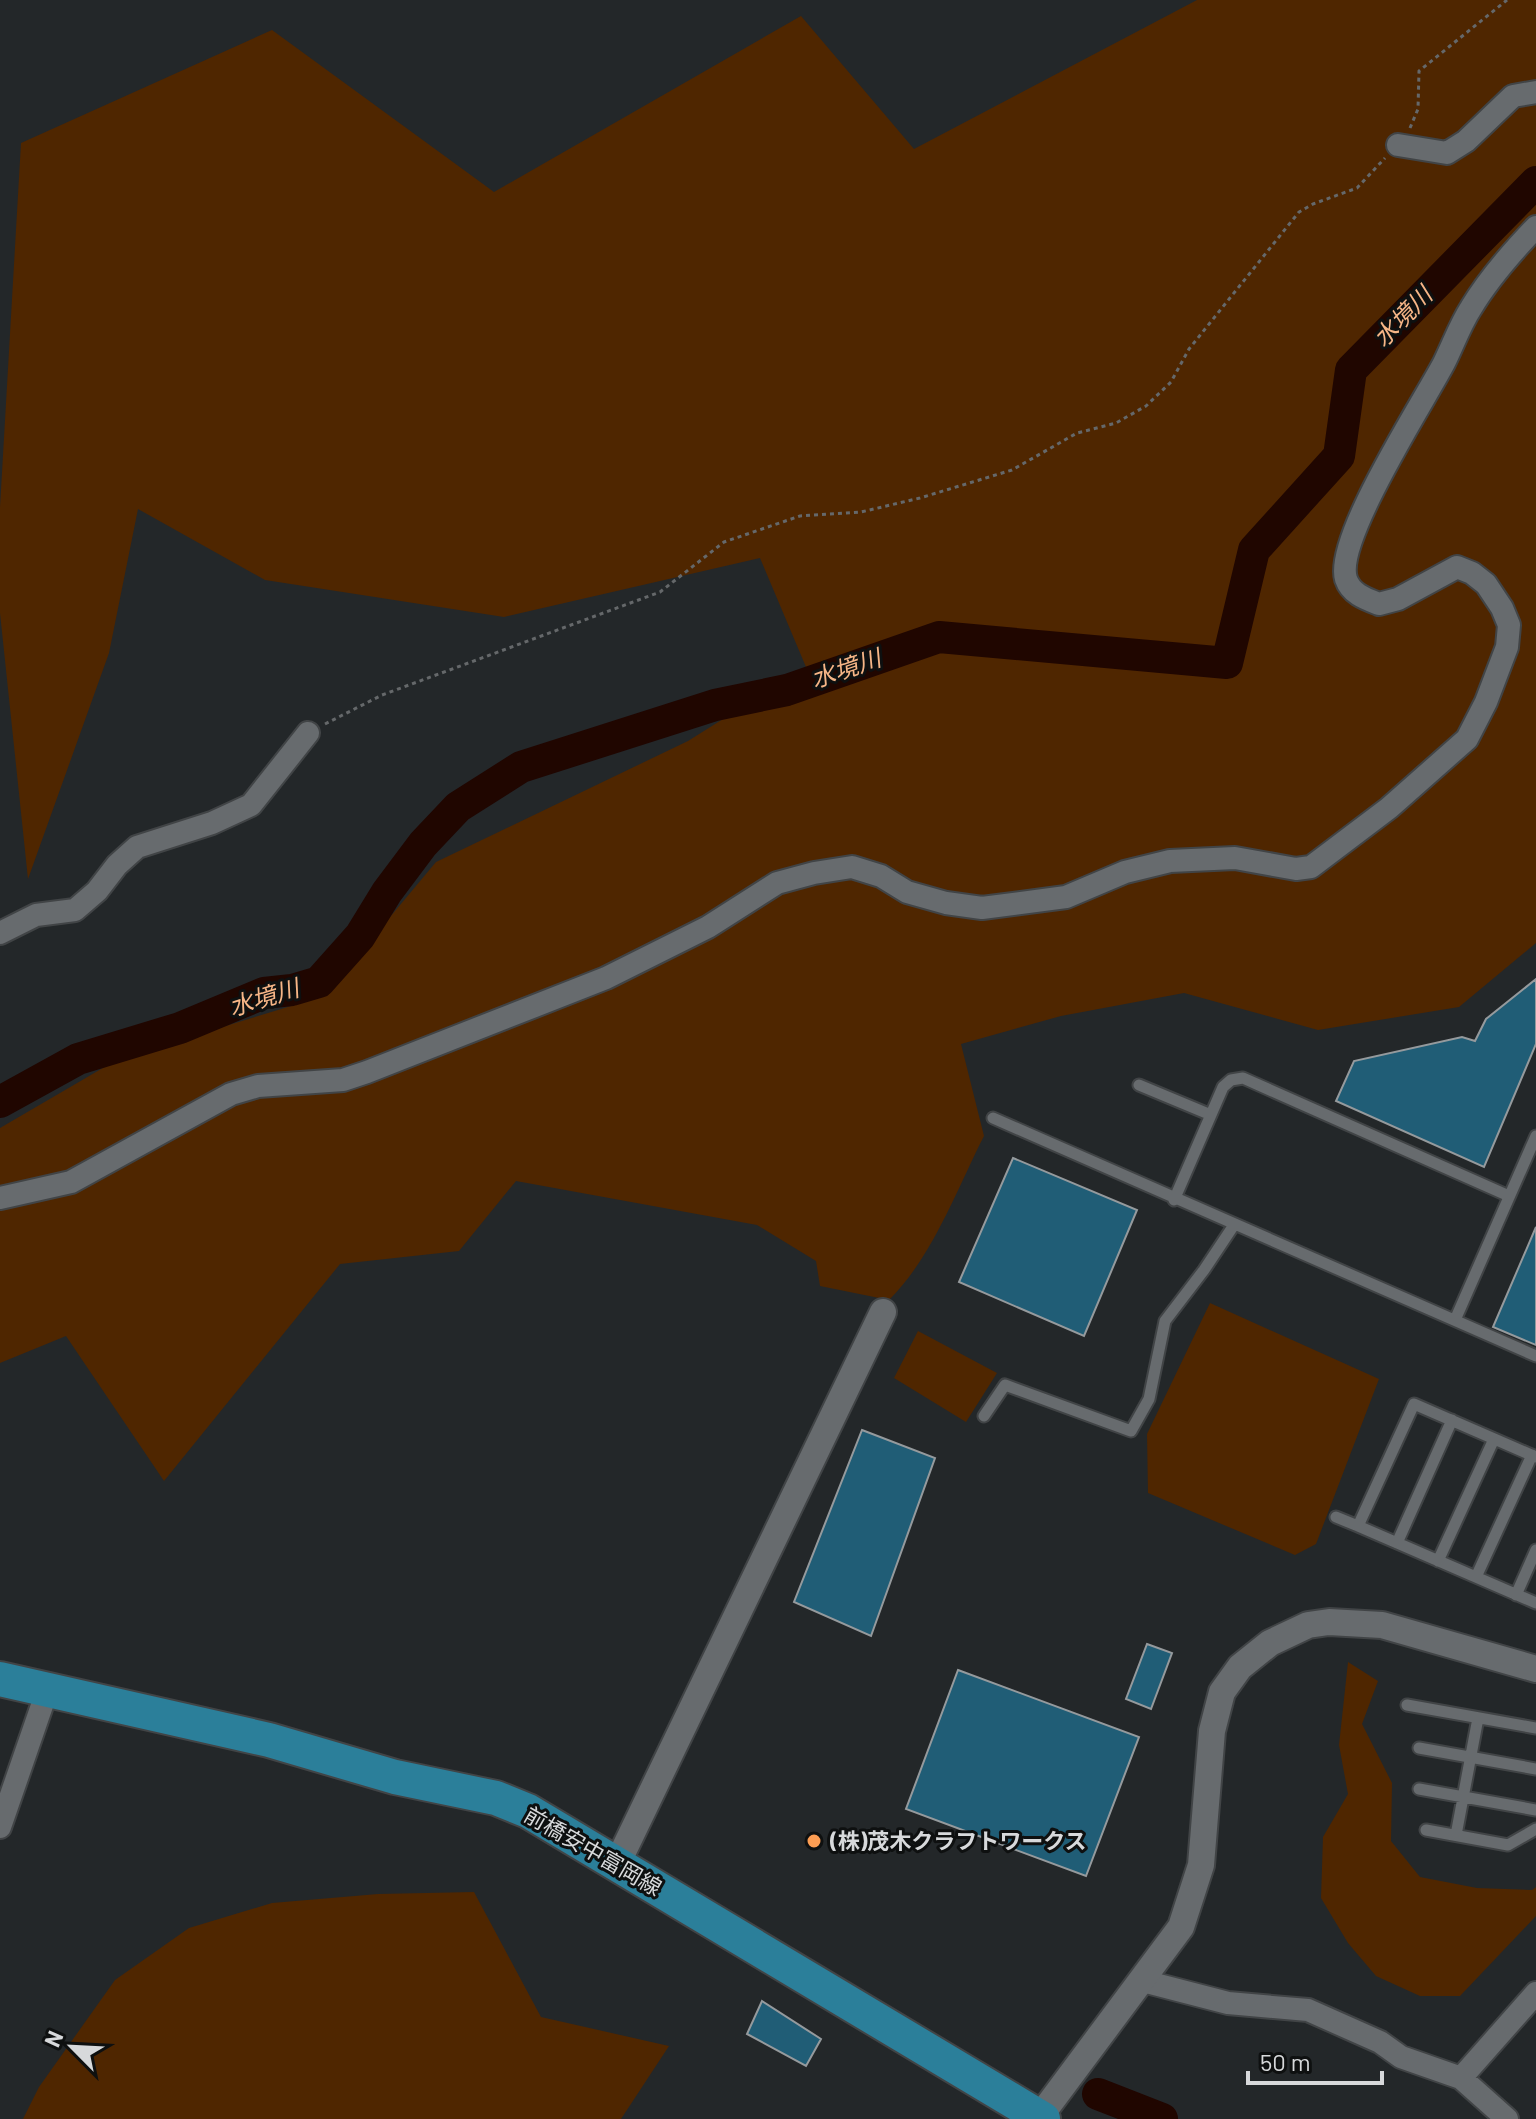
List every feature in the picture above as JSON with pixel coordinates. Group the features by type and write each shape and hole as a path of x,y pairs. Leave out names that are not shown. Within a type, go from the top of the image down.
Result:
{"main road":[{"name":"前橋安中富岡線","path":"0,1679 269,1740 395,1777 496,1798 557,1826 1040,2118"}],"street":[{"path":"1398,145 1447,153 1466,141 1513,96 1536,92"},
{"path":"0,1198 71,1182 231,1094 258,1086 343,1080 561,997 708,927 777,883 814,873 852,867 881,876 907,892 946,903 982,908 1066,897 1125,872 1170,861 1235,858 1296,869 1311,867 1389,808 1467,739 1498,673 1507,647 1509,625 1486,584 1472,573 1457,567 1398,599 1379,604 1357,594 1346,580 1345,560 1372,492 1470,309 1505,260 1536,227"},
{"path":"0,933 36,915 75,910 137,847 212,823 251,805 308,733"},
{"path":"617,1864 883,1312"},
{"path":"1040,2118 1181,1927 1201,1865 1210,1754 1222,1692 1240,1667 1270,1643 1308,1625 1329,1622 1372,1624 1429,1637 1536,1669"},
{"path":"0,1827 47,1691"},
{"path":"1143,1981 1228,2003 1308,2010 1380,2042 1401,2057 1461,2078 1507,2119"},
{"path":"1461,2078 1536,1993"}],"lane":[{"path":"1174,1200 1223,1087 1231,1080 1243,1078 1509,1196"},
{"path":"1139,1085 1211,1115"},
{"path":"993,1118 1174,1200 1536,1356"},
{"path":"1455,1320 1536,1136"},
{"path":"984,1416 1005,1385 1131,1431 1149,1399 1165,1321 1234,1225"},
{"path":"1358,1526 1414,1404 1452,1420 1534,1456 1476,1577"},
{"path":"1397,1543 1452,1420"},
{"path":"1438,1561 1494,1439"},
{"path":"1336,1517 1536,1603"},
{"path":"1516,1595 1536,1550"},
{"path":"1407,1705 1536,1728"},
{"path":"1456,1835 1478,1718"},
{"path":"1419,1748 1536,1769"},
{"path":"1419,1789 1536,1810"},
{"path":"1426,1830 1508,1845 1536,1829"}],"path":[{"path":"308,733 382,695 660,592 724,542 800,516 861,512 1012,470 1077,433 1116,423 1146,406 1171,382 1189,349 1299,212 1357,188 1407,134 1418,109 1419,71 1507,0"}],"shaded area":[{"path":"1197,0 1536,0 1536,943 1459,1007 1318,1030 1184,993 1061,1016 961,1044 984,1136 931,1243 905,1283 889,1300 820,1286 816,1261 757,1225 516,1181 459,1251 340,1264 164,1481 66,1336 0,1363 0,1128 120,1058 324,996 436,862 688,741 806,667 760,558 504,617 265,580 138,509 109,653 28,879 0,613 0,507 21,143 272,30 494,192 801,16 914,149"},
{"path":"1210,1303 1379,1379 1316,1544 1295,1555 1148,1493 1147,1434"},
{"path":"918,1331 997,1373 966,1422 894,1378"},
{"path":"1348,1662 1378,1681 1362,1724 1392,1783 1391,1841 1420,1877 1477,1888 1532,1890 1536,1887 1536,1916 1460,1996 1420,1996 1376,1976 1348,1943 1321,1898 1323,1837 1348,1794 1339,1745"},
{"path":"474,1892 541,2017 669,2046 621,2119 23,2119 39,2087 115,1980 189,1928 272,1903 378,1894"}],"building":[{"path":"1536,979 1536,1044 1484,1167 1336,1101 1354,1061 1462,1037 1475,1041 1486,1019"},
{"path":"1013,1158 1137,1210 1084,1336 959,1282"},
{"path":"1536,1227 1536,1345 1493,1327"},
{"path":"862,1430 935,1458 871,1636 794,1602"},
{"path":"1147,1644 1172,1653 1151,1709 1126,1699"},
{"path":"958,1670 1139,1737 1086,1876 906,1809"},
{"path":"762,2001 821,2039 806,2066 747,2034"}],"waterway":[{"name":"水境川","path":"0,1102 78,1059 180,1028 264,993 292,990 319,982 360,936 387,892 423,844 458,807 521,767 715,705 787,690 939,637 1227,663 1254,550 1339,456 1351,370 1536,182"},
{"path":"1098,2094 1162,2119"}],"place":[{"name":"(株)茂木クラフトワークス","path":"814,1841"}]}
